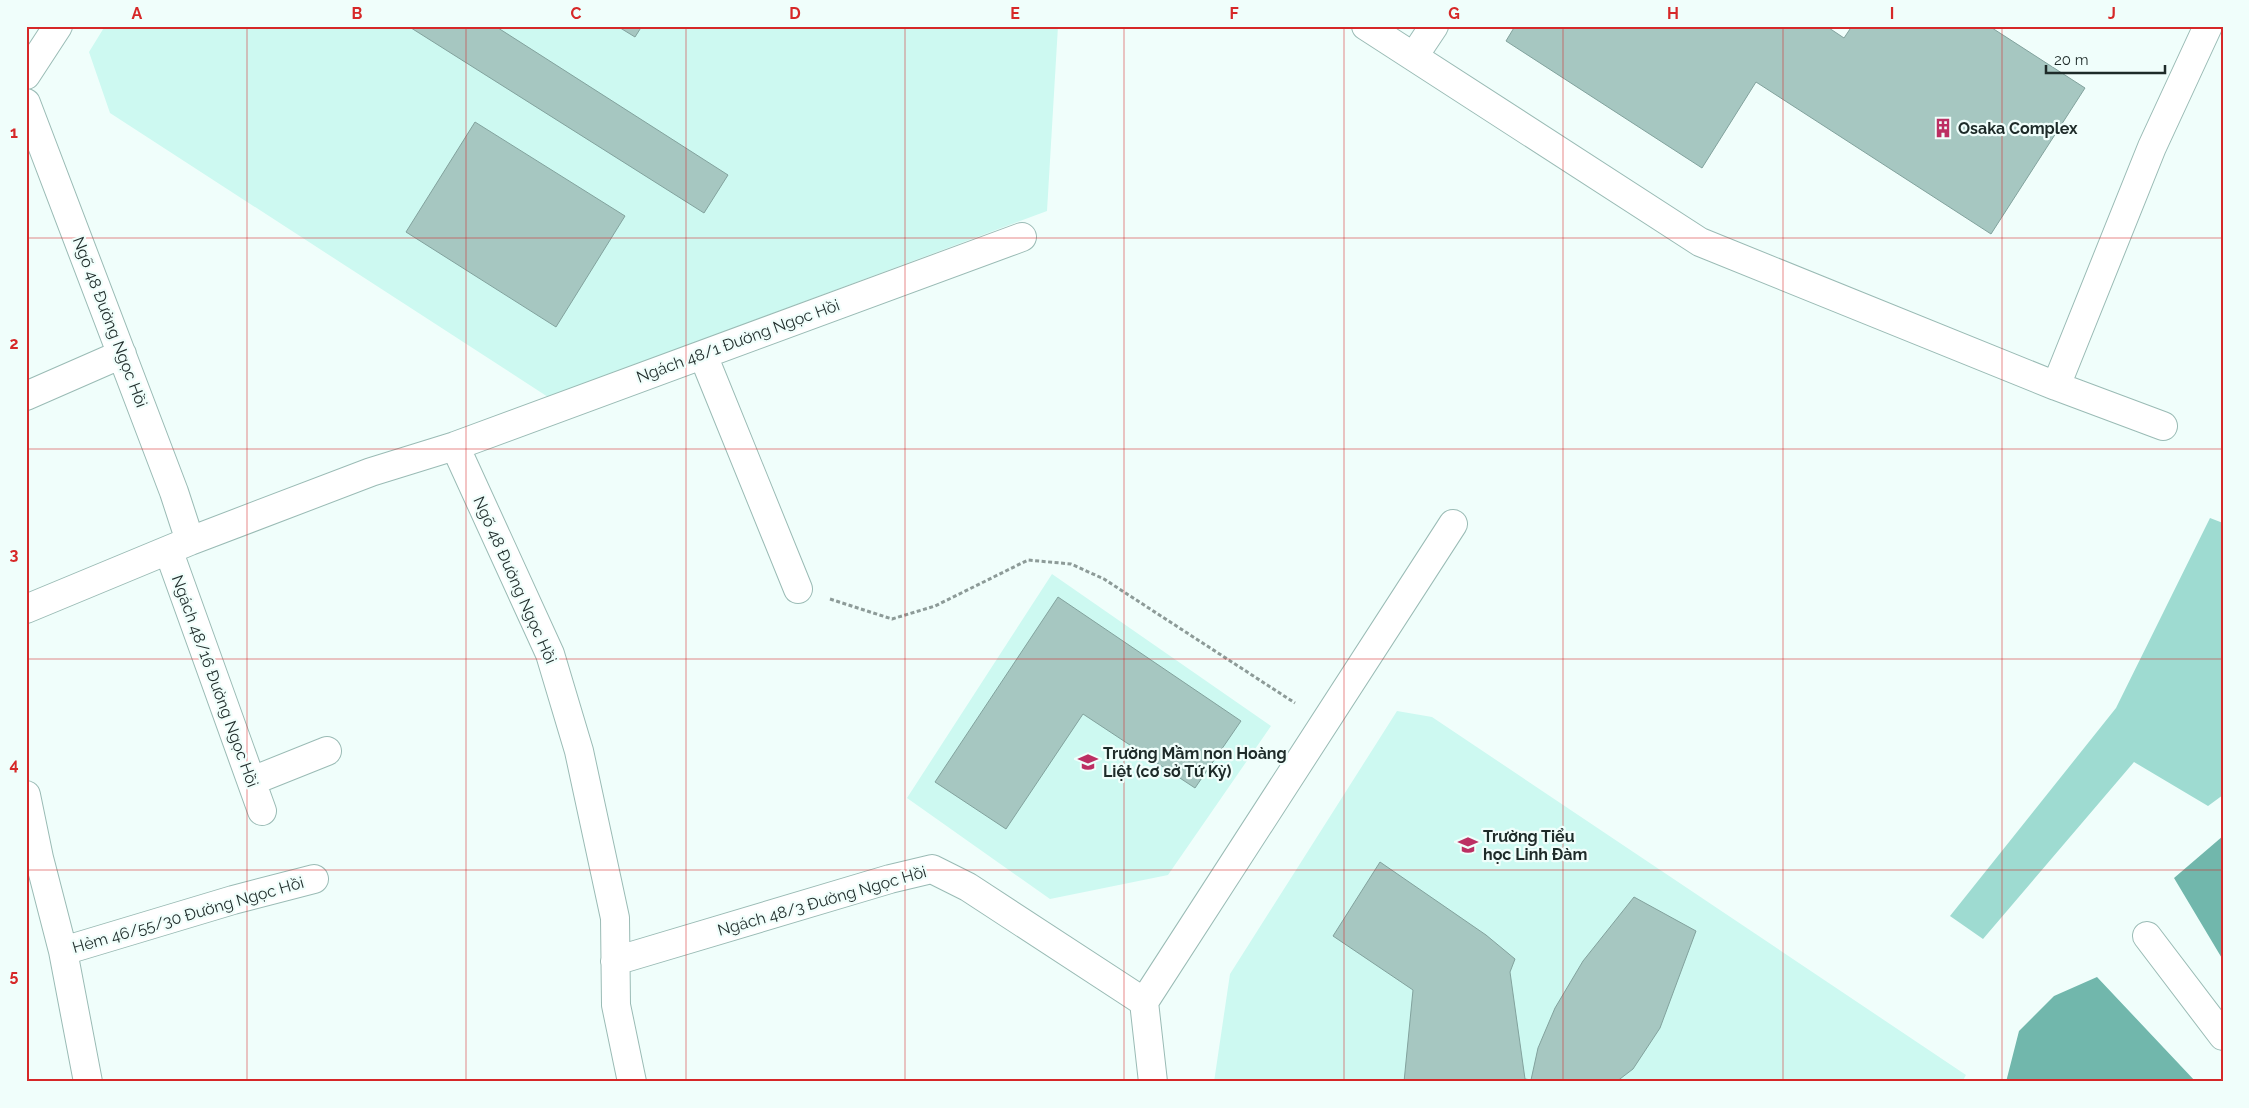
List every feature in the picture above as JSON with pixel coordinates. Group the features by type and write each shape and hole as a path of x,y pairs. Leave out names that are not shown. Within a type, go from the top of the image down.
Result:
{"street":[{"path":"26,75 58,26"},
{"path":"1366,26 1700,242 2056,386 2163,426"},
{"path":"1414,56 1434,26"},
{"path":"2056,386 2152,148 2208,26"},
{"name":"Ngõ 48 Đường Ngọc Hồi","path":"26,103 174,492 180,546"},
{"name":"Ngách 48/1 Đường Ngọc Hồi","path":"455,446 1022,237"},
{"path":"26,396 122,354"},
{"path":"703,354 798,589"},
{"path":"26,609 180,546 371,472 455,446"},
{"name":"Ngõ 48 Đường Ngọc Hồi","path":"455,446 550,654 578,751 615,918 616,1005 632,1082"},
{"path":"1153,1082 1144,1002 1453,524"},
{"name":"Ngách 48/16 Đường Ngọc Hồi","path":"180,546 262,811"},
{"path":"252,781 327,751"},
{"path":"26,795 62,951 88,1082"},
{"name":"Ngách 48/3 Đường Ngọc Hồi","path":"615,961 890,879 932,869 968,887 1144,1002"},
{"name":"Hẻm 46/55/30 Đường Ngọc Hồi","path":"62,951 233,900 314,879"},
{"path":"2147,936 2223,1036"}],"path":[{"path":"798,589 892,619 935,606 1028,560 1070,564 1104,579 1325,723"}],"shaded area":[{"path":"105,26 1058,26 1047,211 548,397 110,113 89,52"},
{"path":"2210,518 2223,523 2223,795 2208,806 2134,762 1983,939 1950,916 2116,708"},
{"name":"Trường Mầm non Hoàng Liệt (cơ sở Tứ Kỳ)","path":"1052,574 1271,726 1168,875 1050,899 907,798"},
{"name":"Trường Tiểu học Linh Đàm","path":"1397,711 1432,717 1966,1075 1962,1082 1214,1082 1230,974"},
{"path":"2223,836 2223,960 2174,878"},
{"path":"2097,977 2196,1082 2006,1082 2019,1031 2054,996"}],"building":[{"path":"408,26 495,26 728,175 704,213"},
{"path":"617,26 642,26 635,37"},
{"name":"Osaka Complex","path":"1515,26 1826,26 1844,38 1852,26 1989,26 2085,88 1991,234 1756,82 1702,168 1506,41"},
{"path":"475,122 625,216 556,327 406,232"},
{"path":"1058,597 1241,721 1195,788 1083,714 1006,829 935,782"},
{"path":"1380,862 1486,935 1515,959 1510,972 1525,1079 1531,1080 1538,1048 1555,1008 1583,961 1634,897 1696,931 1660,1028 1633,1069 1616,1082 1404,1082 1413,990 1333,936"}],"place":[{"name":"Osaka Complex","path":"1943,128"},
{"name":"Trường Mầm non Hoàng Liệt (cơ sở Tứ Kỳ)","path":"1088,762"},
{"name":"Trường Tiểu học Linh Đàm","path":"1468,845"}]}
